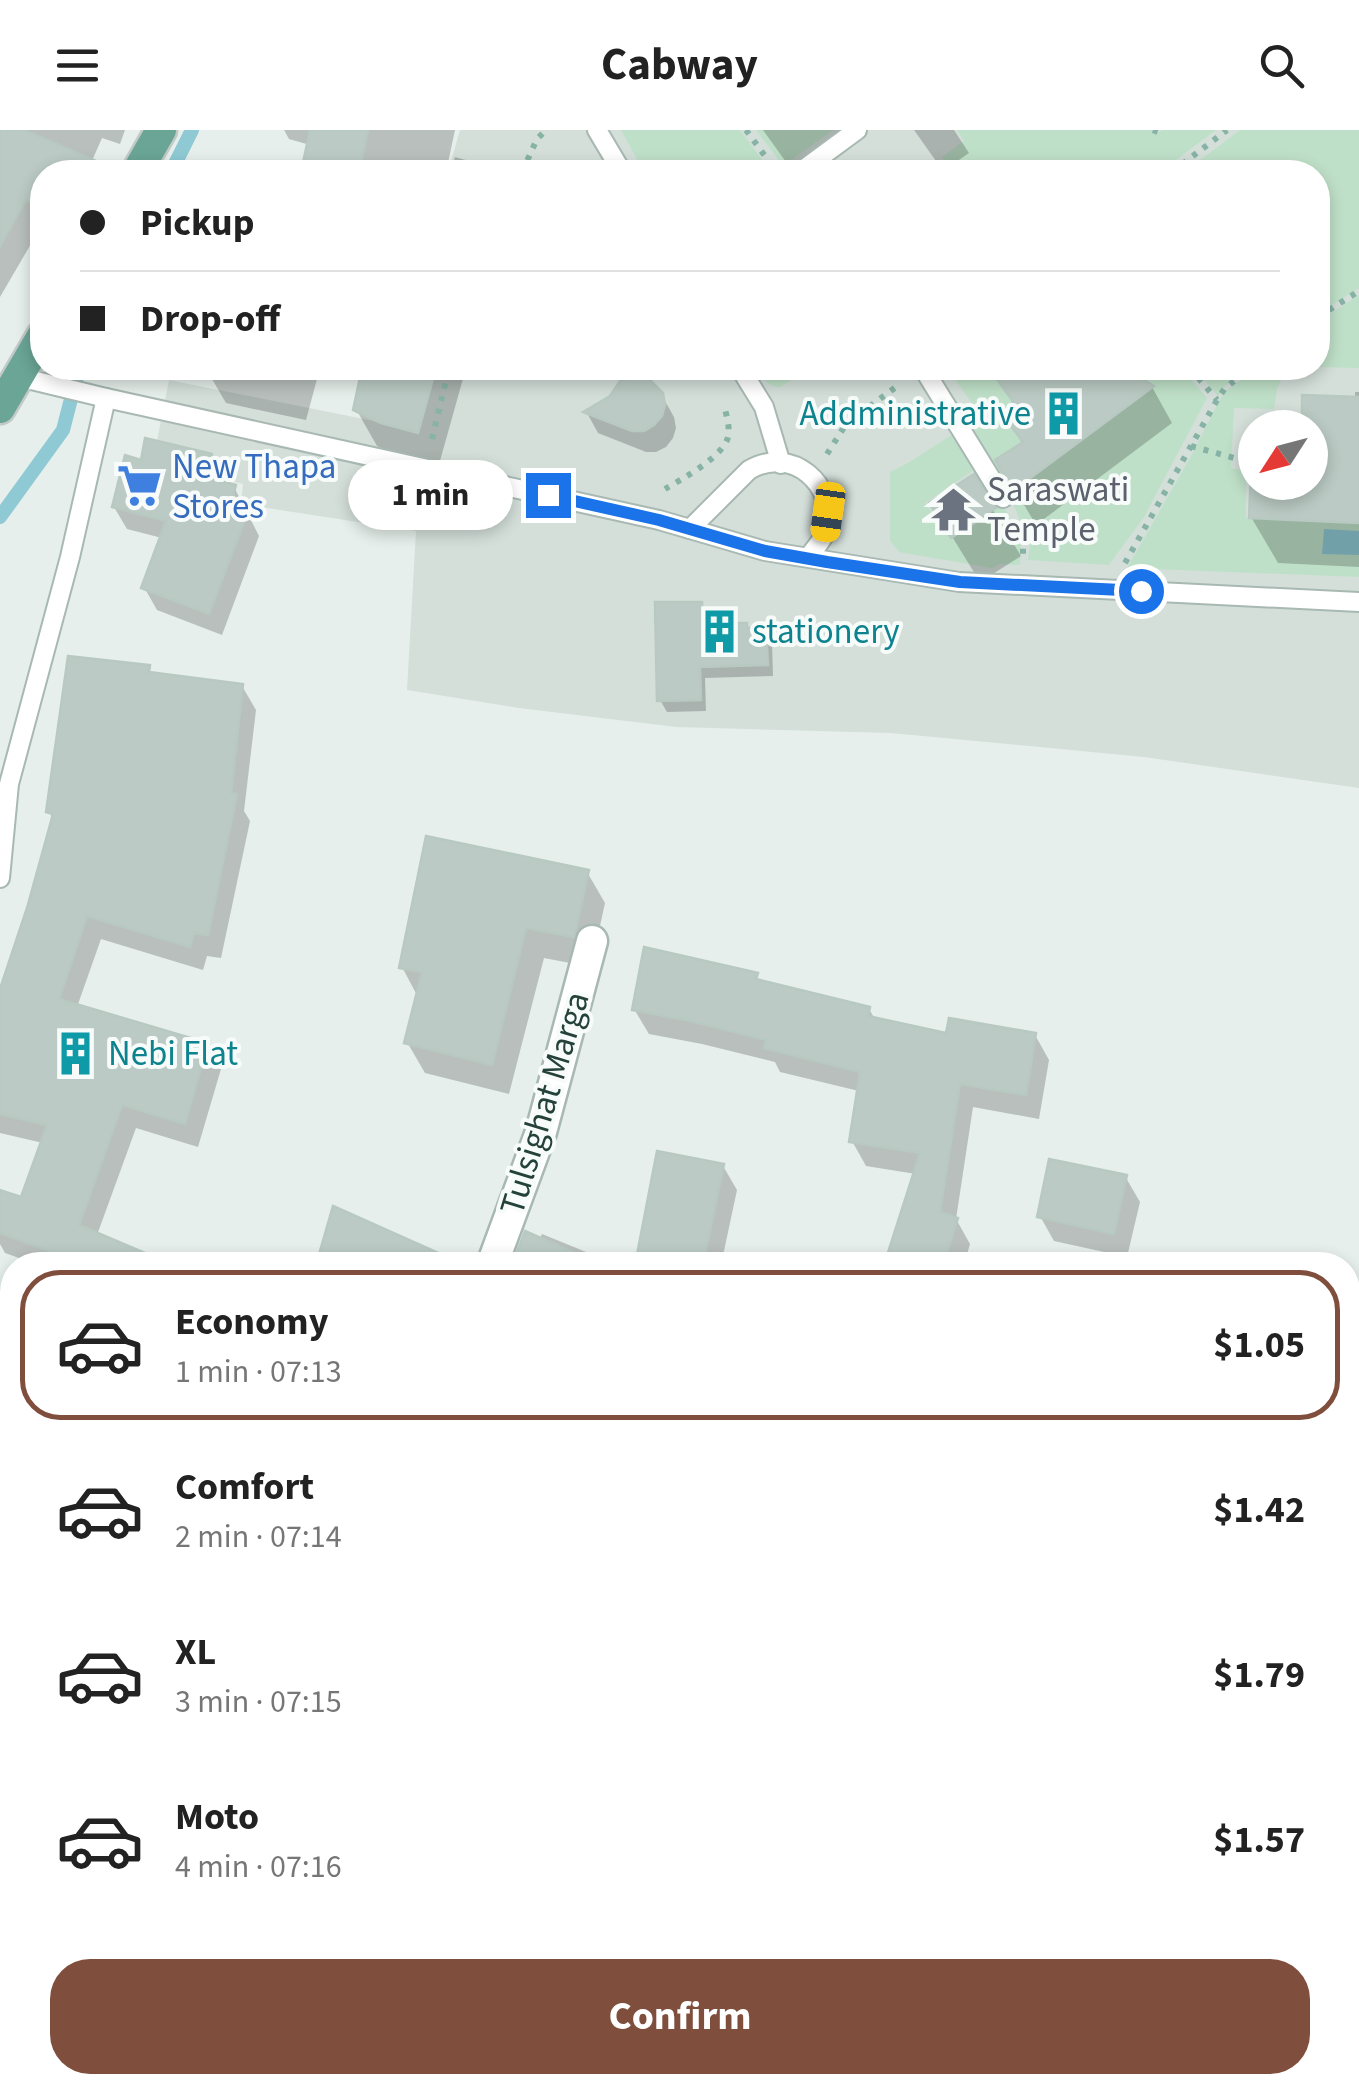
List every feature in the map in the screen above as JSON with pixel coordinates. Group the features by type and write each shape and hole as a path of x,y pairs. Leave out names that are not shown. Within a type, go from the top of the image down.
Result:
{"main road":[{"path":"144,160 161,130"},
{"path":"0,408 30,357"}],"street":[{"name":"Tulsighat Marga","path":"497,1252 541,1132 592,941"}],"lane":[{"path":"597,130 615,160"},
{"path":"816,160 857,130"},
{"path":"19,377 30,380"},
{"path":"31,380 659,520 765,551 960,582 1359,602"},
{"path":"747,380 764,408 781,464"},
{"path":"930,380 1002,498"},
{"path":"0,878 9,784 70,557 106,398"},
{"path":"690,529 749,470 764,464 798,467 813,475 824,492 828,512 825,535 808,557"}],"path":[{"path":"527,160 546,130"},
{"path":"746,130 767,160"},
{"path":"1153,130 1161,130"},
{"path":"1188,160 1227,130"},
{"path":"1330,309 1359,290"},
{"path":"428,454 446,380"},
{"path":"1200,380 1217,400"},
{"path":"1118,572 1217,400 1236,380"},
{"path":"813,475 846,424 873,405"},
{"path":"1191,446 1238,459"},
{"path":"1002,498 1023,539 1021,566"}],"shaded area":[{"path":"460,130 1359,130 1359,788 1144,757 891,733 676,727 407,690 416,531 241,504 243,484 153,461 169,380 379,422 391,380 1330,380 1330,160 451,160"}],"green space":[{"path":"621,130 740,130 762,160 637,160"},
{"path":"756,130 833,130 791,160 778,160"},
{"path":"957,130 1152,130 1156,134 1162,130 1216,130 1176,160 944,160 942,157 964,141"},
{"path":"1240,130 1359,130 1359,288 1330,306 1330,160 1200,160"},
{"path":"1359,295 1359,368 1330,367 1330,314"},
{"path":"765,380 791,380 781,387"},
{"path":"956,380 998,380 1017,407 1005,418 1044,468 1153,386 1149,380 1191,380 1207,398 1144,517 1109,565 1028,560 1030,545 1009,494 970,433 986,423"},
{"path":"1205,380 1233,380 1225,386 1218,396"},
{"path":"1241,380 1281,380 1274,409 1234,408 1231,468 1238,469 1238,500 1246,500 1246,518 1359,523 1359,531 1324,530 1322,553 1359,555 1359,577 1127,568 1219,401"},
{"path":"955,433 977,468 925,503 950,537 970,529 999,504 1004,506 1021,542 1020,565 1000,564 992,568 899,552 890,541 890,472"}],"water":[{"path":"1324,529 1359,531 1359,555 1322,554"}],"building":[{"path":"0,130 24,130 94,160 30,160 30,202 26,200 0,246"},
{"path":"310,130 368,130 362,160 304,160"},
{"path":"359,380 433,380 418,433 353,410"},
{"path":"650,380 663,393 662,416 654,425 644,431 632,431 583,412 610,396 620,381"},
{"name":"Addministrative","path":"998,380 1145,380 1154,386 1013,491 995,460 1023,442 1005,418 1017,407"},
{"path":"1302,395 1359,397 1359,523 1249,518 1250,500 1328,500 1328,410 1302,410"},
{"path":"145,438 212,454 206,477 236,485 230,507 248,512 209,614 141,588 166,521 112,507 125,455 141,460"},
{"path":"974,474 996,508 951,538 929,503"},
{"path":"655,602 702,602 702,614 726,614 725,623 766,627 768,665 700,667 701,700 657,701"},
{"path":"68,656 150,665 149,672 243,684 231,793 237,794 208,935 194,933 190,947 87,916 59,999 208,1043 185,1124 122,1105 79,1225 142,1252 52,1252 0,1233 0,1190 21,1197 47,1125 0,1114 0,989 53,814 46,812"},
{"path":"426,836 589,870 574,937 526,928 492,1065 404,1043 422,972 399,968"},
{"path":"644,947 758,973 756,979 870,1007 868,1016 946,1033 949,1018 1036,1033 1026,1095 960,1084 940,1212 958,1218 947,1252 888,1252 920,1153 849,1142 860,1072 764,1048 766,1040 632,1010"},
{"path":"657,1151 724,1164 706,1252 638,1252"},
{"path":"1049,1159 1127,1175 1114,1234 1037,1217"},
{"path":"333,1206 436,1252 320,1252"},
{"path":"525,1231 573,1252 517,1252"}],"waterway":[{"path":"177,160 192,130"},
{"path":"0,517 63,430 76,380"}],"place":[{"name":"Addministrative","path":"1064,413"},
{"name":"New Thapa Stores","path":"139,486"},
{"name":"Saraswati Temple","path":"954,509"},
{"name":"stationery","path":"719,631"},
{"name":"Nebi Flat","path":"75,1053"}],"route":[{"path":"548,495 659,520 765,551 827,562 960,582 1141,591"}]}
